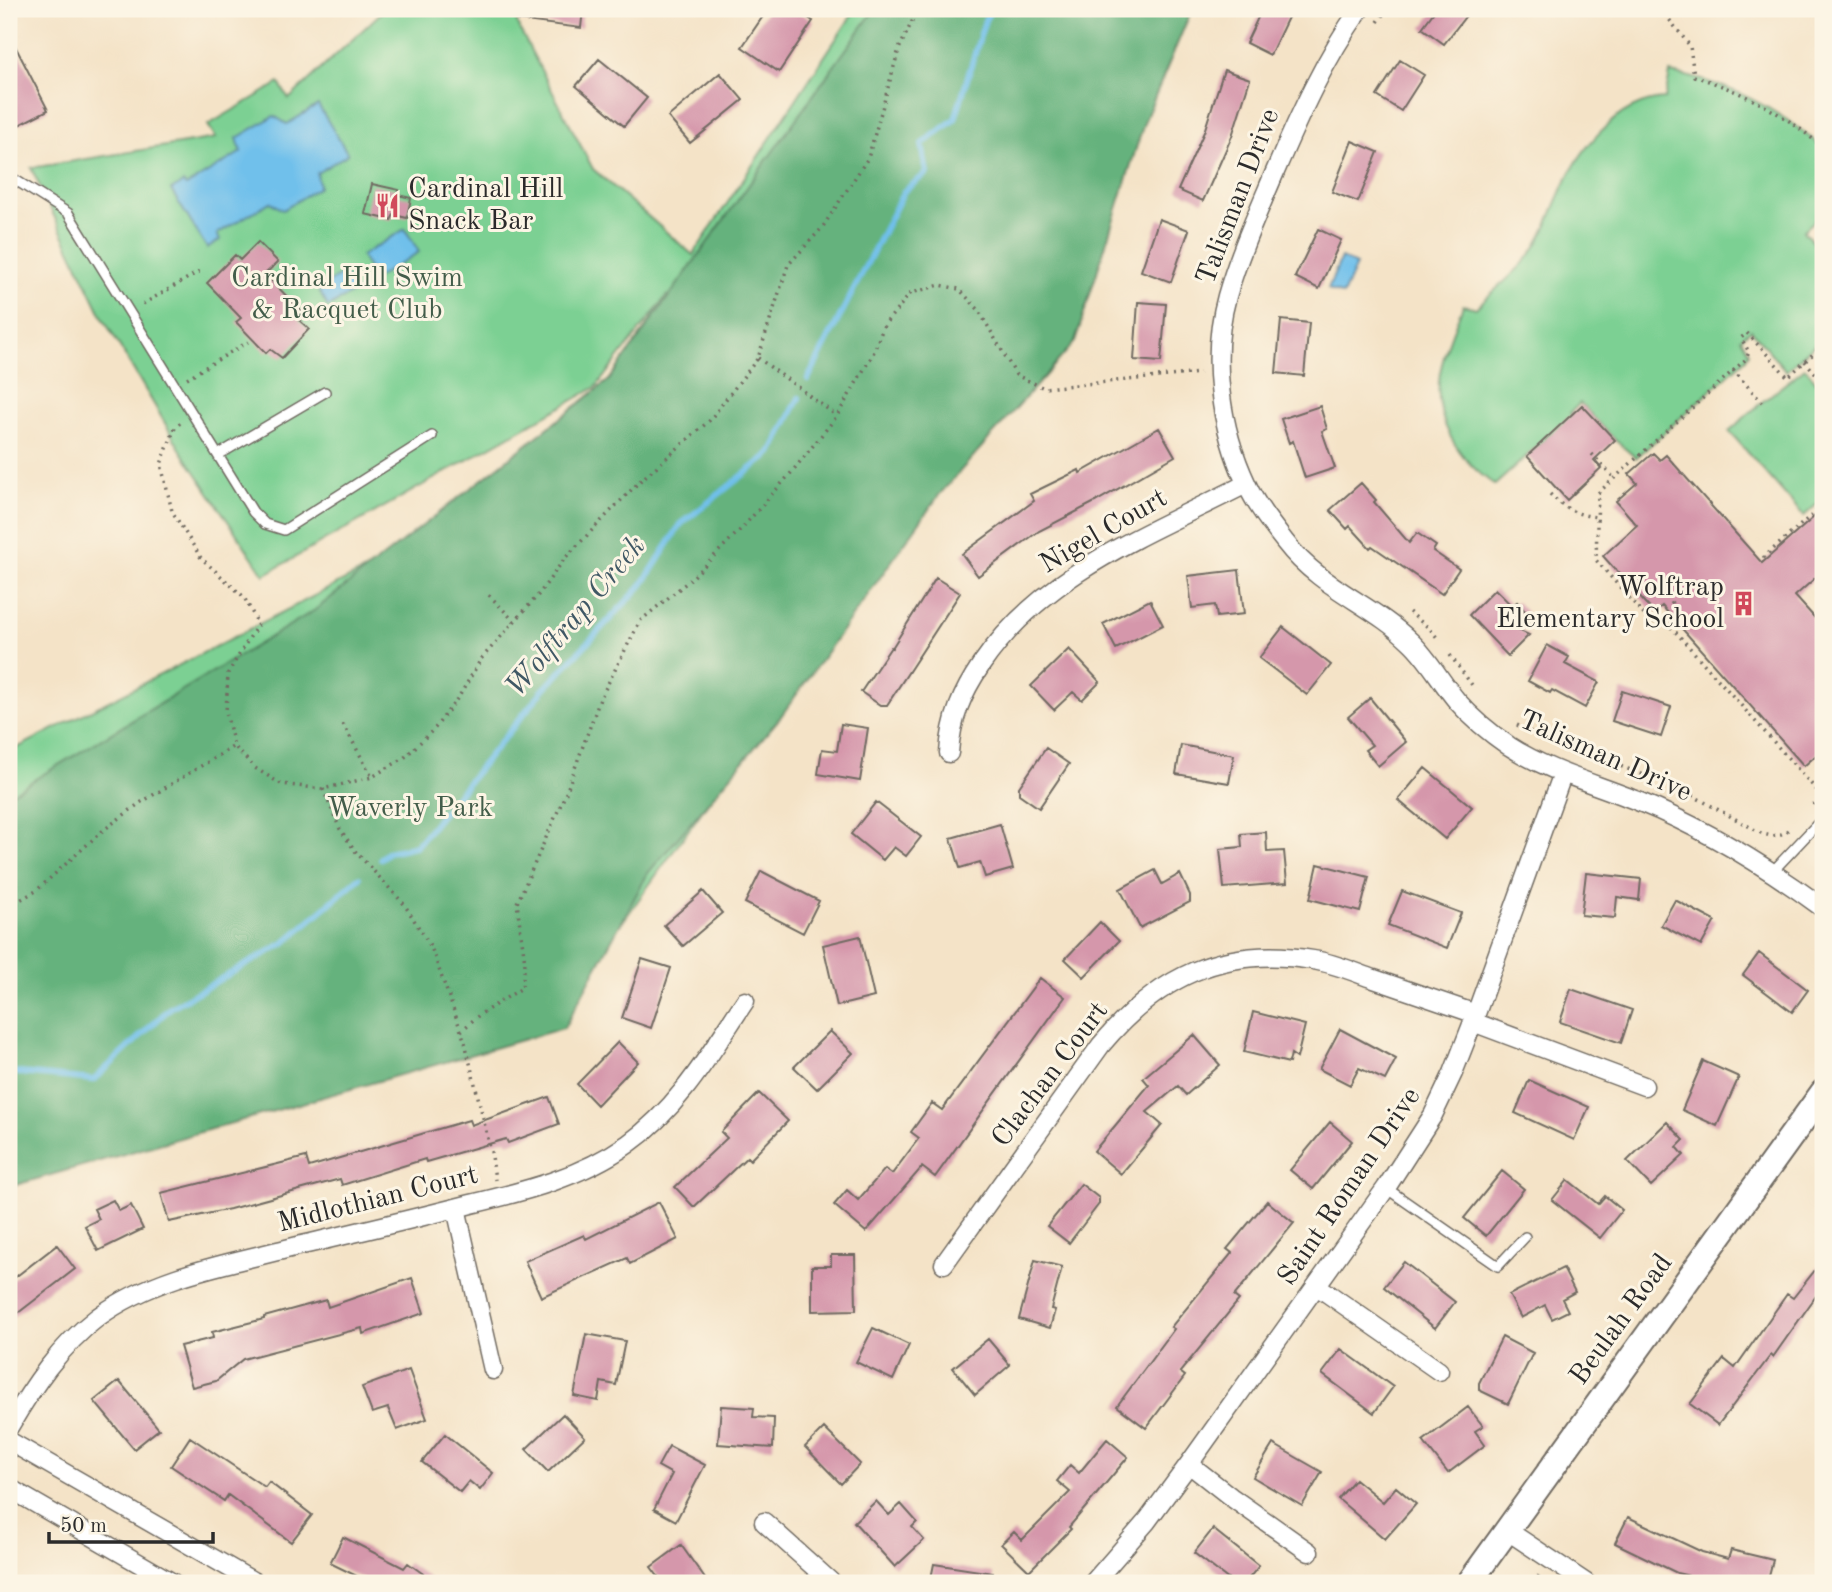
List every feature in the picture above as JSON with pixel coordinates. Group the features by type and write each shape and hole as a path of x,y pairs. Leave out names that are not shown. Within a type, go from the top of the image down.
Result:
{"main road":[{"name":"Beulah Road","path":"1469,1583 1823,1092"}],"street":[{"name":"Talisman Drive","path":"1360,9 1331,52 1301,111 1240,256 1226,299 1220,336 1219,371 1223,407 1232,447 1246,484 1258,506 1286,544 1310,570 1410,641 1456,700 1480,724 1510,746 1563,773 1679,819 1773,871 1823,908"},
{"name":"Nigel Court","path":"949,753 954,716 964,690 991,650 1019,618 1050,590 1086,565 1246,484"},
{"name":"Saint Roman Drive","path":"1093,1583 1147,1521 1189,1464 1386,1188 1433,1115 1474,1018 1563,773"},
{"name":"Clachan Court","path":"944,1264 1101,1045 1132,1010 1178,978 1211,965 1245,958 1280,956 1315,960 1474,1018 1644,1086"},
{"name":"Midlothian Court","path":"9,1427 44,1370 69,1343 98,1318 130,1297 164,1281 496,1198 561,1180 596,1164 629,1143 659,1118 688,1085 746,1002"},
{"path":"456,1208 493,1370"},
{"path":"1317,1286 1439,1371"},
{"path":"9,1441 256,1583"},
{"path":"1189,1464 1309,1552"},
{"path":"9,1488 173,1583"},
{"path":"764,1522 832,1583"},
{"path":"1508,1531 1586,1583"}],"lane":[{"path":"9,176 68,213 253,512 265,524 284,530 432,436"},
{"path":"218,455 325,393"},
{"path":"1773,871 1822,822"},
{"path":"1386,1188 1498,1266 1525,1237"}],"path":[{"path":"191,412 175,428 161,464 172,511 201,558 244,597 258,624 228,673 226,712 234,746 255,768 281,784 323,789 372,777 404,758 435,727 460,695 481,659 539,594 592,527 709,421 758,358 788,265 822,228 868,158 899,49 918,9"},
{"path":"1372,29 1387,9"},
{"path":"1661,9 1690,46 1694,76 1755,100 1797,125 1823,148"},
{"path":"129,312 200,271"},
{"path":"461,1031 478,1015 522,988 525,962 517,903 566,793 600,699 640,621 691,579 743,527 837,416 873,354 884,326 911,293 940,285 960,289 978,309 1016,375 1044,387 1219,371"},
{"path":"1671,602 1680,611 1665,623 1658,624 1646,617 1596,560 1598,493 1746,359 1749,352 1741,338 1747,333 1788,377 1823,345"},
{"path":"174,385 248,342"},
{"path":"758,358 837,416"},
{"path":"1805,361 1823,382"},
{"path":"1733,370 1762,402"},
{"path":"1592,453 1614,478"},
{"path":"1549,494 1563,508 1598,517"},
{"path":"1763,558 1823,505"},
{"path":"489,595 514,621"},
{"path":"1407,611 1430,629 1442,645"},
{"path":"1665,623 1822,795 1806,812"},
{"path":"1450,655 1475,689"},
{"path":"343,724 372,777"},
{"path":"1516,724 1541,737 1677,787 1771,837 1781,835 1791,828"},
{"path":"9,906 36,891 101,832 140,803 234,746"},
{"path":"323,789 340,829 356,852 404,905 431,947 461,1031 492,1156 496,1198"}],"green space":[{"name":"Waverly Park","path":"385,9 514,9 518,26 593,169 693,255 856,9 1179,9 905,528 624,920 564,990 9,1151 9,752 547,477 668,294 596,387 264,575 182,452 103,318 31,168 216,138 208,125 279,83 289,99"},
{"name":"Waverly Park","path":"875,9 1192,9 1145,120 1075,342 939,495 779,719 648,873 564,1028 9,1187 9,795 315,610 609,380"},
{"path":"1670,73 1713,83 1752,99 1789,121 1823,148 1823,213 1803,231 1823,253 1823,337 1786,371 1751,330 1741,338 1749,352 1746,359 1636,458 1580,403 1570,413 1581,425 1560,426 1495,485 1459,451 1444,422 1440,406 1442,364 1463,305 1476,308 1520,267 1541,238 1566,181 1587,148 1614,120 1630,109 1665,99"},
{"path":"1805,368 1823,389 1823,499 1804,516 1729,431"}],"water":[{"path":"318,105 348,154 317,173 319,187 283,210 270,202 217,234 220,240 207,248 171,190 183,183 186,186 241,152 237,138 274,116 287,124"},
{"path":"405,229 419,252 375,279 361,256"},
{"path":"1341,258 1356,265 1343,295 1328,289"},
{"path":"344,273 355,291 328,307 318,289"}],"building":[{"path":"517,9 583,9 581,28 516,20"},
{"path":"768,9 794,9 813,21 779,72 742,47"},
{"path":"1262,9 1292,9 1270,55 1246,43"},
{"path":"1436,9 1471,9 1444,44 1422,28"},
{"path":"9,34 48,110 19,125 9,104"},
{"path":"599,59 647,98 624,126 576,86"},
{"path":"1400,60 1424,75 1401,111 1377,96"},
{"path":"1224,70 1250,79 1232,136 1203,201 1178,190 1204,132"},
{"path":"720,73 743,100 690,143 668,117"},
{"path":"1352,141 1378,152 1358,202 1332,192"},
{"name":"Cardinal Hill Snack Bar","path":"372,184 399,190 398,195 411,198 407,218 394,215 391,220 365,214"},
{"path":"1159,219 1189,230 1171,282 1141,271"},
{"path":"1318,229 1341,240 1319,289 1295,277"},
{"path":"258,242 278,262 265,274 305,315 299,320 309,329 282,358 270,349 266,353 236,322 241,318 207,283 235,255 240,260"},
{"path":"1138,302 1166,304 1161,362 1134,360"},
{"path":"1281,320 1309,323 1304,376 1276,373"},
{"path":"1582,405 1615,440 1594,460 1601,468 1567,500 1527,456"},
{"path":"1320,406 1327,429 1322,431 1335,468 1305,478 1293,441 1289,443 1281,419"},
{"path":"1159,428 1175,456 1039,531 978,576 962,554 1034,501 1030,494 1079,470 1080,473"},
{"name":"Wolftrap Elementary School","path":"1653,453 1660,460 1666,455 1762,563 1823,509 1823,571 1795,596 1823,627 1823,749 1804,766 1662,606 1654,613 1603,556 1637,525 1616,501 1637,483 1629,474"},
{"path":"1361,483 1409,543 1417,533 1436,546 1433,551 1459,569 1442,594 1372,546 1370,548 1350,526 1347,529 1330,510"},
{"path":"1239,570 1244,614 1217,617 1215,605 1192,608 1188,576"},
{"path":"936,578 960,593 887,705 880,705 861,692"},
{"path":"1495,589 1512,606 1517,602 1532,619 1520,631 1529,635 1508,656 1469,615"},
{"path":"1150,600 1163,625 1116,649 1103,624"},
{"path":"1283,627 1331,665 1307,695 1259,658"},
{"path":"1547,645 1569,657 1565,664 1599,682 1585,708 1552,690 1550,693 1528,681"},
{"path":"1069,649 1100,682 1082,700 1073,692 1054,710 1031,686"},
{"path":"1622,691 1671,707 1661,737 1612,721"},
{"path":"1370,698 1406,742 1378,766 1365,750 1372,745 1348,717"},
{"path":"841,724 868,728 860,781 818,774 822,749 837,751"},
{"path":"1181,745 1234,755 1229,783 1176,774"},
{"path":"1046,748 1069,764 1039,808 1019,794 1019,787"},
{"path":"1425,768 1472,807 1445,839 1398,800"},
{"path":"876,802 921,837 906,856 894,847 883,860 851,834"},
{"path":"1000,824 1013,869 985,877 980,862 960,868 951,838"},
{"path":"1266,832 1267,852 1284,851 1287,883 1224,888 1220,849 1242,847 1241,834"},
{"path":"1318,864 1369,877 1360,912 1310,899"},
{"path":"1155,870 1162,884 1180,874 1190,895 1190,902 1140,928 1120,889"},
{"path":"761,871 819,901 803,933 745,903"},
{"path":"1586,873 1641,879 1639,900 1617,897 1615,918 1581,915"},
{"path":"703,891 722,913 683,946 664,925"},
{"path":"1402,891 1461,913 1447,948 1388,925"},
{"path":"1675,900 1715,921 1701,946 1661,925"},
{"path":"1100,922 1119,941 1084,977 1065,959"},
{"path":"860,936 874,997 837,1006 823,945"},
{"path":"1759,953 1808,990 1792,1012 1743,975"},
{"path":"642,959 671,968 651,1028 622,1018"},
{"path":"1040,978 1065,997 935,1177 922,1167 866,1232 834,1205 847,1190 858,1200 885,1169 892,1174 919,1138 911,1132 932,1103 942,1110"},
{"path":"1571,989 1632,1010 1621,1043 1560,1022"},
{"path":"1253,1012 1305,1025 1297,1058 1291,1054 1289,1063 1244,1052"},
{"path":"1340,1029 1396,1059 1385,1080 1359,1068 1350,1085 1319,1069"},
{"path":"830,1031 853,1053 817,1089 794,1067"},
{"path":"1194,1035 1220,1065 1186,1095 1178,1086 1147,1112 1162,1125 1121,1174 1094,1151 1149,1085 1143,1078"},
{"path":"618,1042 638,1062 597,1105 577,1084"},
{"path":"1703,1061 1739,1077 1717,1126 1682,1110"},
{"path":"1529,1080 1589,1107 1574,1140 1515,1113"},
{"path":"759,1093 788,1121 750,1160 747,1157 694,1207 675,1187 727,1138 721,1132"},
{"path":"549,1097 559,1124 508,1143 506,1139 426,1162 425,1159 342,1185 340,1179 230,1209 169,1222 161,1193 306,1157 309,1167 469,1120 471,1125"},
{"path":"1330,1122 1352,1141 1313,1189 1290,1170"},
{"path":"1667,1122 1684,1140 1677,1147 1684,1155 1651,1186 1627,1161"},
{"path":"1502,1171 1524,1189 1486,1236 1464,1218"},
{"path":"1568,1180 1598,1204 1605,1196 1622,1210 1600,1238 1552,1200"},
{"path":"1081,1184 1099,1198 1099,1204 1069,1243 1047,1226"},
{"path":"113,1200 119,1211 131,1205 143,1229 98,1251 85,1226 99,1219 94,1209"},
{"path":"1267,1201 1294,1223 1234,1296 1239,1300 1180,1372 1185,1376 1146,1428 1117,1406 1174,1329 1171,1327 1232,1253 1227,1249"},
{"path":"659,1202 678,1239 630,1264 627,1258 541,1297 525,1261 584,1235 586,1239"},
{"path":"57,1245 75,1269 9,1320 9,1282"},
{"path":"831,1255 855,1255 856,1310 812,1311 812,1266 831,1266"},
{"path":"1035,1260 1062,1267 1051,1309 1055,1310 1050,1328 1019,1319"},
{"path":"1823,1260 1823,1286 1773,1357 1771,1355 1718,1425 1690,1404 1724,1359 1735,1368 1787,1294 1793,1298"},
{"path":"1404,1262 1455,1302 1435,1328 1384,1287"},
{"path":"1563,1268 1575,1292 1562,1299 1568,1311 1552,1319 1545,1305 1521,1318 1509,1295"},
{"path":"412,1278 424,1313 363,1334 362,1328 243,1359 216,1381 192,1387 180,1346 213,1338 212,1332 326,1300 328,1307"},
{"path":"873,1328 909,1345 893,1380 856,1362"},
{"path":"586,1334 625,1341 616,1385 601,1382 598,1401 574,1396"},
{"path":"1502,1337 1533,1353 1508,1404 1479,1390 1479,1383"},
{"path":"988,1339 1010,1365 975,1395 953,1368"},
{"path":"1341,1349 1393,1387 1374,1413 1322,1374"},
{"path":"409,1370 427,1419 397,1430 388,1408 372,1413 362,1387"},
{"path":"119,1381 159,1429 134,1449 94,1401"},
{"path":"721,1406 754,1408 753,1417 774,1418 773,1448 718,1444"},
{"path":"1468,1407 1483,1426 1475,1431 1485,1445 1448,1473 1423,1441"},
{"path":"563,1414 585,1437 548,1472 526,1449"},
{"path":"824,1428 860,1464 841,1484 805,1447"},
{"path":"445,1434 493,1473 480,1490 469,1481 460,1492 422,1462"},
{"path":"190,1437 265,1487 269,1482 312,1515 291,1542 228,1495 224,1501 171,1466"},
{"path":"1107,1439 1128,1457 1069,1527 1071,1529 1029,1571 1001,1544 1014,1532 1022,1540 1070,1492 1057,1481 1070,1465 1079,1473"},
{"path":"1273,1444 1322,1472 1302,1506 1253,1477"},
{"path":"669,1446 705,1465 676,1521 654,1509 672,1474 658,1466"},
{"path":"1355,1479 1383,1502 1396,1487 1416,1504 1385,1539 1338,1499"},
{"path":"876,1501 889,1515 901,1504 917,1522 912,1527 924,1540 895,1567 854,1522"},
{"path":"1628,1517 1702,1552 1728,1559 1731,1550 1773,1560 1767,1583 1719,1583 1677,1573 1615,1543"},
{"path":"1213,1529 1259,1566 1245,1583 1233,1583 1194,1553"},
{"path":"343,1537 404,1568 408,1563 436,1583 371,1583 330,1563"},
{"path":"681,1545 708,1583 663,1583 651,1567"},
{"path":"934,1564 993,1573 993,1583 930,1583"}],"waterway":[{"name":"Wolftrap Creek","path":"808,379 904,191 927,173 922,144 955,119 985,20 991,9"},
{"name":"Wolftrap Creek","path":"381,858 388,852 416,846 544,689 642,585 681,524 771,453 799,398"},
{"name":"Wolftrap Creek","path":"9,1072 94,1080 170,1008 284,943 359,878"}],"place":[{"name":"Cardinal Hill Snack Bar","path":"388,206"},
{"name":"Wolftrap Elementary School","path":"1744,604"}],"park label":[{"name":"Cardinal Hill Swim & Racquet Club","path":"347,295"}]}
